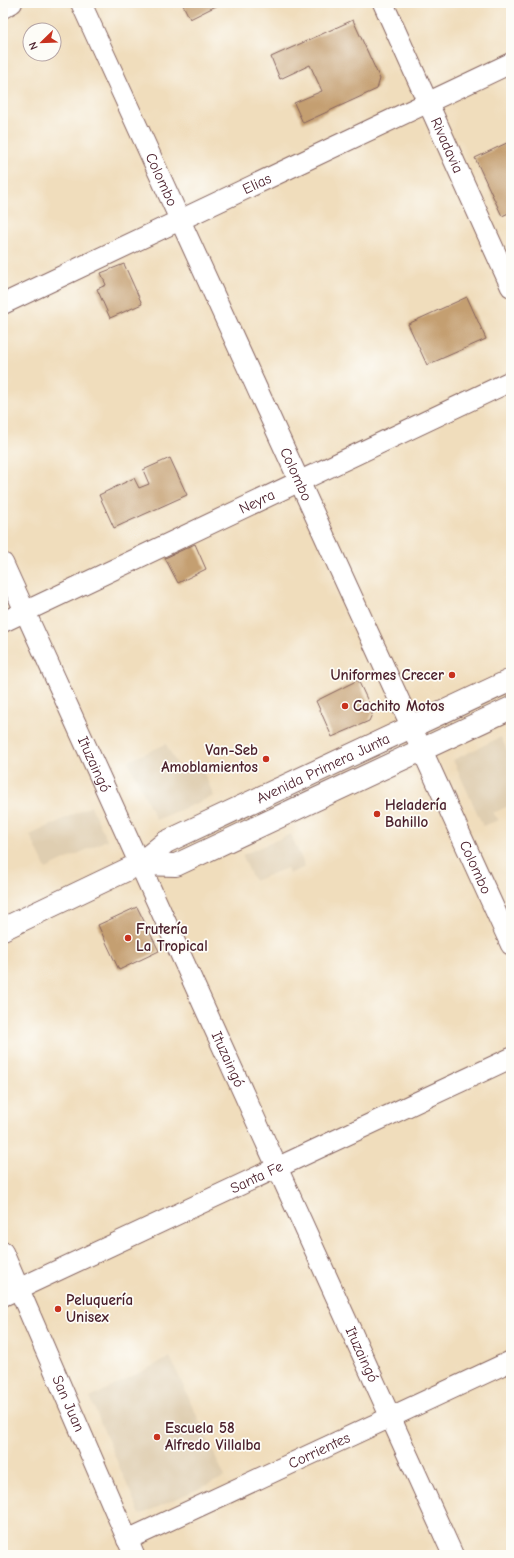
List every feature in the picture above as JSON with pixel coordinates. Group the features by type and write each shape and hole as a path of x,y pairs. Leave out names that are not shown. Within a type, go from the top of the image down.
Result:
{"main road":[{"name":"Avenida Primera Junta","path":"3,929 140,864 166,842 511,680"},
{"name":"Avenida Primera Junta","path":"140,864 176,865 511,708"}],"street":[{"path":"3,8 12,3"},
{"name":"Colombo","path":"81,3 511,945"},
{"name":"Rivadavia","path":"382,3 511,287"},
{"name":"Elias","path":"3,304 511,63"},
{"name":"Neyra","path":"3,622 511,381"},
{"name":"Ituzaingó","path":"3,563 453,1555"},
{"name":"Santa Fe","path":"11,1292 511,1058"},
{"name":"San Juan","path":"3,1252 11,1292 130,1548"},
{"name":"Corrientes","path":"130,1548 390,1417 511,1361"}],"shaded area":[{"path":"501,737 511,759 511,805 493,813 499,820 483,826 453,760"},
{"path":"166,744 180,770 200,764 214,796 156,820 128,761"},
{"path":"91,806 107,840 46,869 30,835"},
{"path":"291,834 305,867 289,874 287,868 254,881 242,855"},
{"name":"Escuela 58 Alfredo Villalba","path":"170,1357 225,1477 140,1515 90,1398"}],"building":[{"path":"182,3 217,3 218,5 190,19"},
{"path":"353,20 380,79 377,89 303,123 294,103 322,91 310,65 280,79 271,57"},
{"path":"511,141 511,212 502,216 475,158"},
{"path":"124,264 142,304 110,318 97,289 106,285 101,273"},
{"path":"467,297 486,339 427,365 408,324"},
{"path":"170,458 187,495 114,528 99,495 134,478 139,488 149,484 143,470"},
{"path":"195,544 206,569 178,583 165,558"},
{"name":"Cachito Motos","path":"358,680 373,712 369,721 332,737 316,701"},
{"name":"Frutería La Tropical","path":"137,907 159,951 119,970 98,925"}],"place":[{"name":"Uniformes Crecer","path":"452,675"},
{"name":"Cachito Motos","path":"345,706"},
{"name":"Van-Seb Amoblamientos","path":"266,759"},
{"name":"Heladería Bahillo","path":"377,814"},
{"name":"Frutería La Tropical","path":"128,938"},
{"name":"Peluquería Unisex","path":"58,1309"},
{"name":"Escuela 58 Alfredo Villalba","path":"157,1437"}]}
